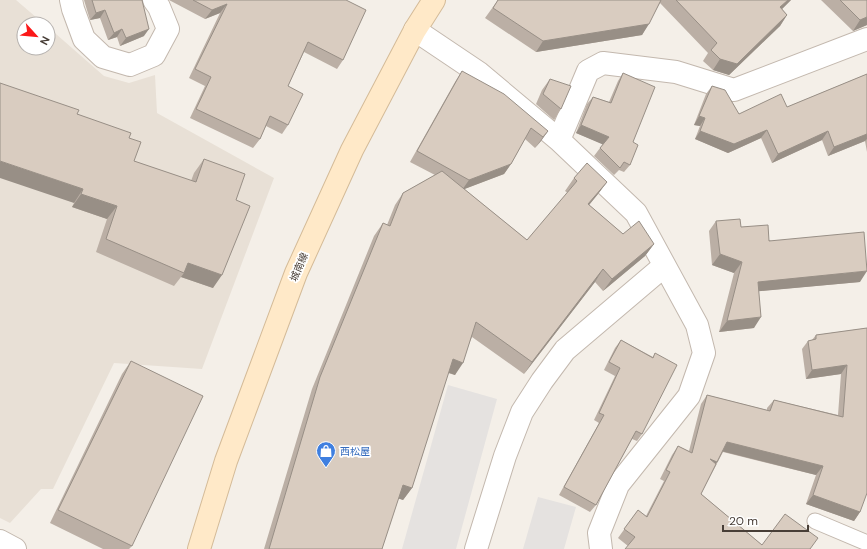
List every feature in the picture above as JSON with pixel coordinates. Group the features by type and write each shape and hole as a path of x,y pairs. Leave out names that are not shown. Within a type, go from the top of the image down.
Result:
{"street":[{"path":"72,0 73,9 84,39 103,57 130,65 154,55 168,29 159,7 154,0"},
{"name":"城南線","path":"199,549 226,461 296,273 352,150 415,30 434,0"},
{"path":"415,30 479,73 559,140 636,213 697,325 704,353 689,396 618,485 599,533 601,549"},
{"path":"559,140 588,71 603,63 676,72 734,90 867,39"},
{"path":"476,549 504,456 519,419 542,381 565,350 664,266"},
{"path":"0,541 15,549"}],"lane":[{"path":"815,521 867,543"}],"shaded area":[{"path":"0,0 16,0 35,16 16,16 16,56 56,56 56,34 104,76 129,83 155,75 157,113 274,178 202,369 114,363 53,489 41,489 10,523 0,518"},
{"path":"448,385 497,399 456,549 402,549"},
{"path":"538,497 576,507 564,549 523,549"}],"building":[{"path":"92,0 142,0 149,29 126,38 122,29 114,33 105,10 96,13"},
{"path":"193,0 346,0 366,10 343,60 308,42 288,86 303,94 288,125 270,116 260,139 196,109 211,77 195,69 227,4 212,10"},
{"path":"498,0 661,0 649,24 543,41 493,8"},
{"path":"676,0 788,0 780,7 787,15 737,64 720,59 711,50 717,43"},
{"path":"840,0 867,0 867,17 860,20"},
{"path":"462,71 504,94 548,131 543,137 531,128 511,164 469,180 417,151"},
{"path":"623,73 655,87 633,142 638,145 630,165 624,162 620,168 600,148 609,137 581,125 593,97 611,103"},
{"path":"867,74 867,134 834,147 828,131 778,154 767,130 734,144 700,131 705,118 699,116 712,86 725,90 739,114 781,94 787,107"},
{"path":"550,79 571,86 561,109 543,94"},
{"path":"0,83 79,110 77,114 131,133 129,138 141,142 134,161 196,182 204,159 245,174 236,200 250,206 222,275 188,263 184,273 106,239 117,206 81,194 83,189 0,161"},
{"path":"587,163 607,182 588,204 623,234 639,221 654,244 612,279 603,269 532,362 476,322 463,363 453,359 412,488 403,485 382,549 269,549 320,377 383,223 390,226 403,193 442,171 527,240 577,181 574,178"},
{"path":"740,219 741,227 768,225 769,241 864,232 867,271 758,282 761,317 727,321 742,262 720,254 716,221"},
{"path":"867,328 867,493 860,512 813,495 823,466 727,442 717,462 710,459 716,464 701,494 762,545 785,514 818,538 810,549 625,549 635,537 624,529 638,510 647,517 670,472 666,470 678,446 692,453 707,395 770,411 774,400 843,417 847,365 812,370 808,341 816,339 816,335"},
{"path":"621,340 653,358 655,353 677,365 642,434 636,431 596,505 564,487 604,415 599,413 620,368 609,362"},
{"path":"131,361 203,396 132,546 58,510"}],"place":[{"name":"西松屋","path":"326,468"}]}
